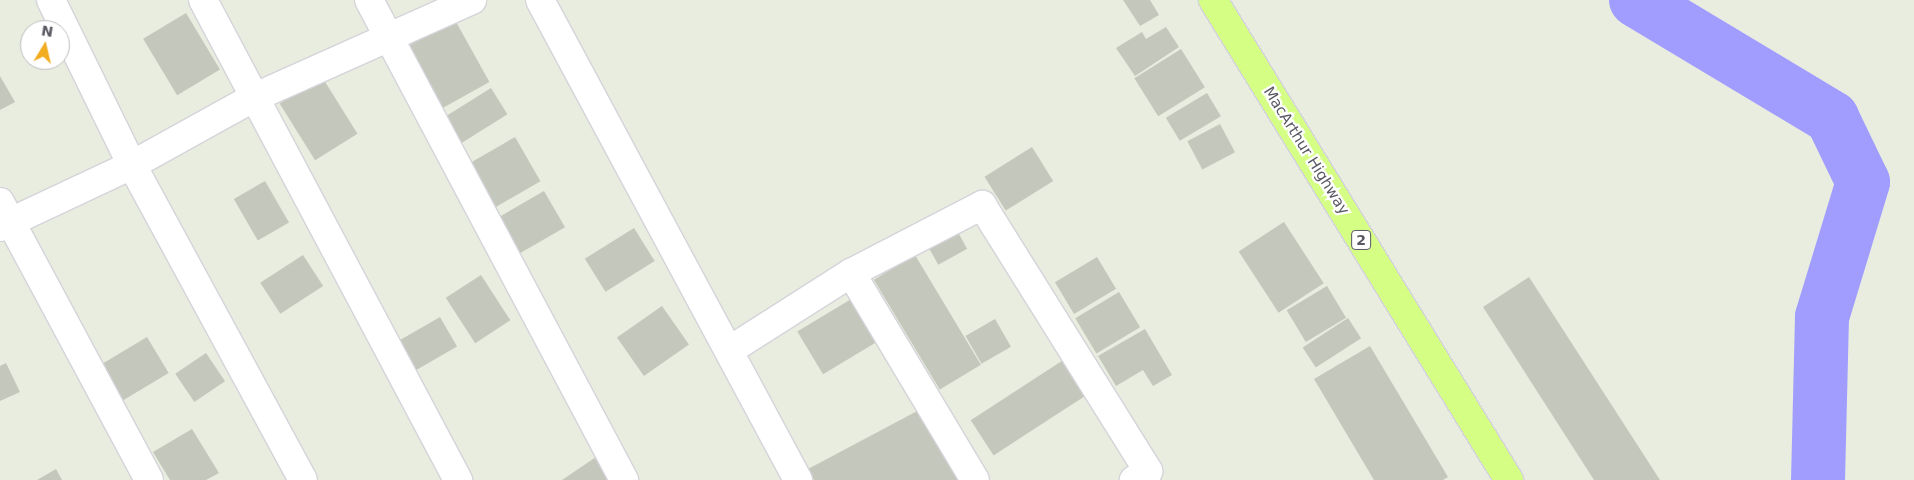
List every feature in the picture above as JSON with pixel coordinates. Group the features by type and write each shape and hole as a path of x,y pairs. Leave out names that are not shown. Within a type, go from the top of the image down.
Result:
{"highway":[{"name":"MacArthur Highway","path":"1213,0 1509,480"}],"street":[{"path":"51,0 132,165 303,480"},
{"path":"203,0 253,98 458,480"},
{"path":"369,0 624,480"},
{"path":"149,480 3,217 132,165 253,98 386,35 472,0"},
{"path":"540,0 730,350 798,480"},
{"path":"730,350 851,273 982,206 1148,471 1134,480"},
{"path":"851,273 975,480"}],"building":[{"path":"1123,0 1150,0 1159,15 1140,26"},
{"path":"186,13 220,70 177,95 143,39"},
{"path":"455,20 489,82 440,109 406,47"},
{"path":"1166,27 1179,47 1135,76 1116,48 1142,32 1146,39"},
{"path":"1181,49 1205,87 1158,116 1134,78"},
{"path":"0,76 15,102 0,110"},
{"path":"322,77 358,134 315,160 280,103"},
{"path":"491,88 507,114 459,144 443,118"},
{"path":"1207,93 1221,116 1180,141 1166,118"},
{"path":"1220,124 1235,152 1202,170 1187,141"},
{"path":"515,137 540,181 489,211 464,167"},
{"path":"1032,147 1053,181 1006,211 985,177"},
{"path":"265,181 289,223 258,241 234,199"},
{"path":"544,191 565,227 516,256 495,220"},
{"path":"1284,222 1324,283 1278,313 1239,251"},
{"path":"955,227 967,249 938,265 926,243"},
{"path":"634,228 655,261 605,292 585,259"},
{"path":"303,255 323,286 280,314 260,283"},
{"path":"915,255 981,365 940,389 874,280"},
{"path":"1097,257 1116,289 1074,314 1055,282"},
{"path":"481,275 510,320 475,343 446,298"},
{"path":"1529,277 1660,480 1594,480 1483,307"},
{"path":"1327,286 1346,318 1306,342 1287,310"},
{"path":"1119,292 1140,327 1096,353 1075,318"},
{"path":"853,298 879,341 823,374 797,331"},
{"path":"662,306 689,345 644,376 617,338"},
{"path":"440,317 457,346 415,370 398,341"},
{"path":"1348,318 1361,338 1316,368 1303,347"},
{"path":"995,319 1011,347 982,364 966,336"},
{"path":"1145,329 1172,375 1153,386 1143,370 1116,386 1098,356"},
{"path":"147,337 169,373 123,400 102,364"},
{"path":"1370,346 1448,477 1443,480 1374,480 1314,379"},
{"path":"206,353 225,381 194,402 175,374"},
{"path":"1068,357 1091,392 994,455 971,420"},
{"path":"6,363 20,392 0,401 0,366"},
{"path":"921,409 961,480 814,480 808,469"},
{"path":"192,429 219,473 206,480 170,480 153,452"},
{"path":"596,457 611,480 562,480"},
{"path":"56,469 62,480 37,480"}],"waterway":[{"path":"1636,0 1832,118 1863,182 1822,317 1818,480"}]}
